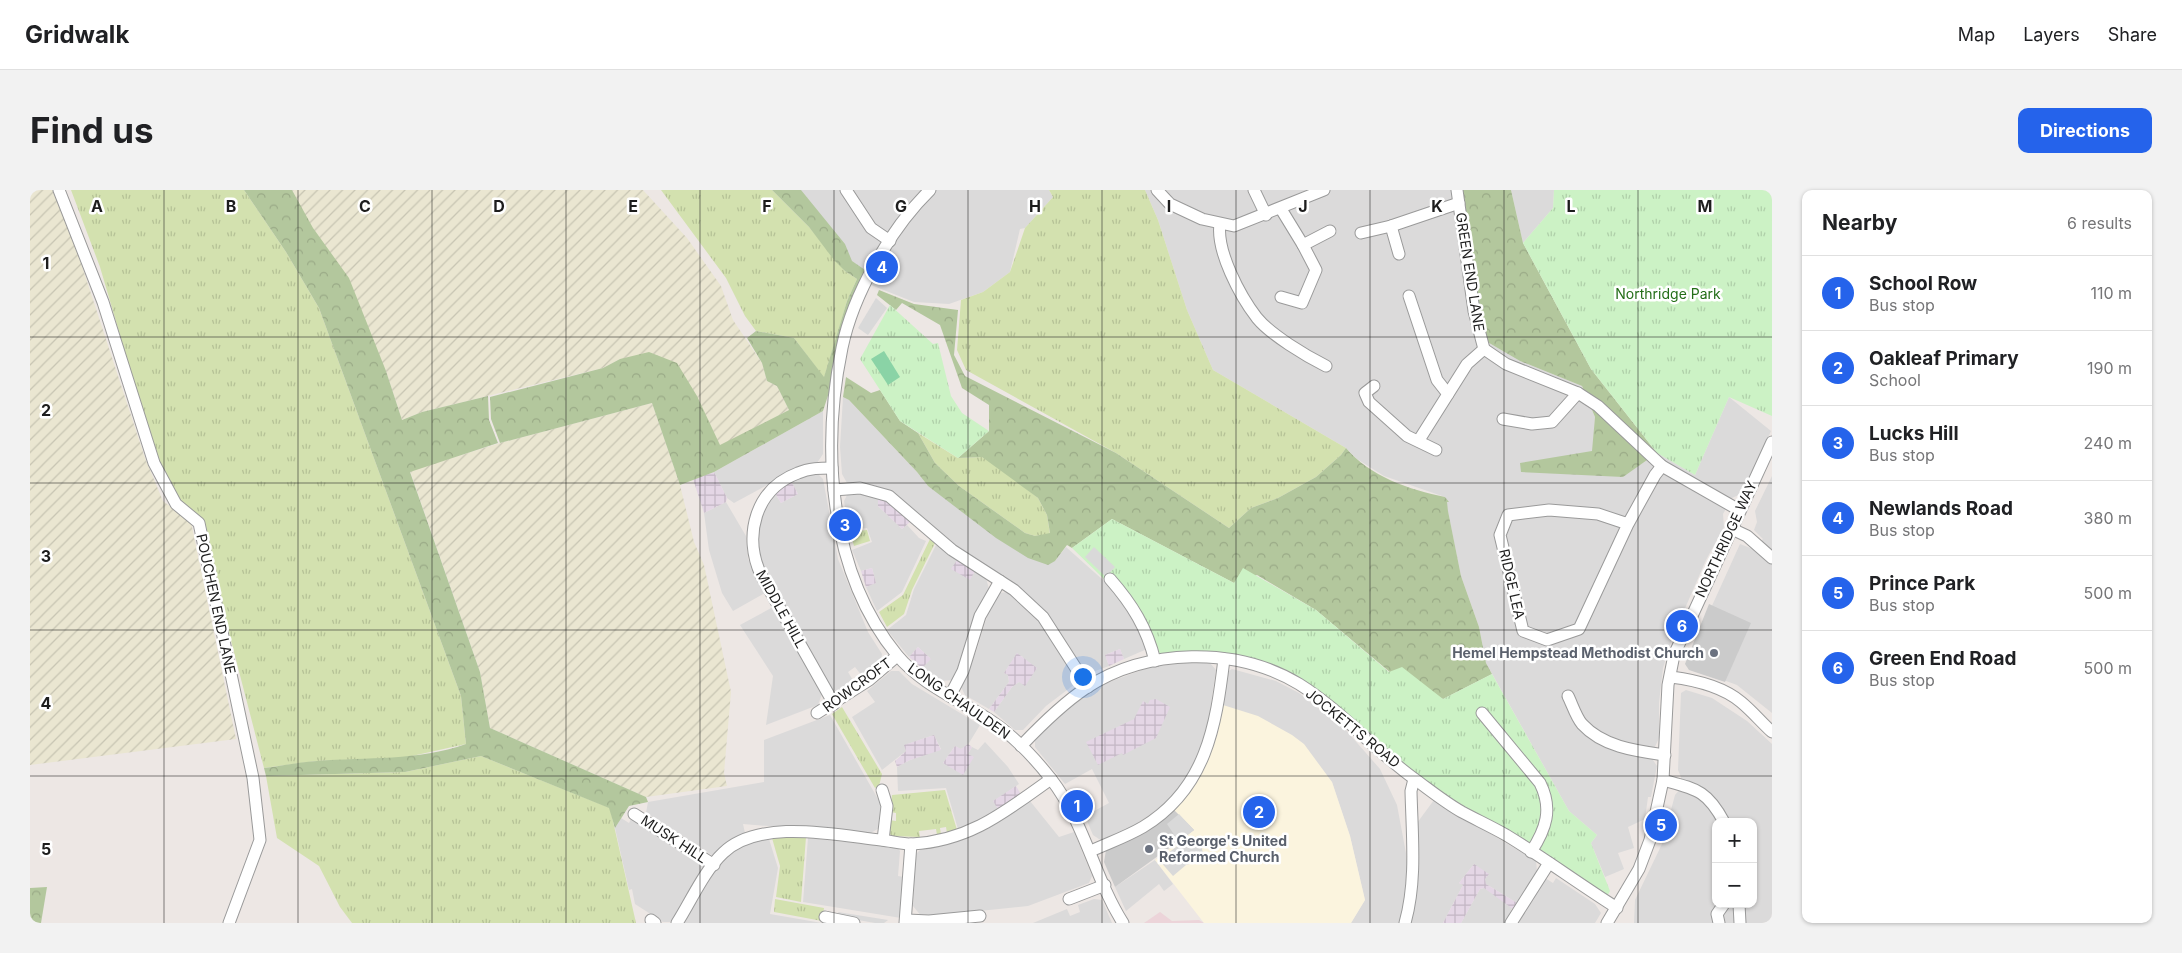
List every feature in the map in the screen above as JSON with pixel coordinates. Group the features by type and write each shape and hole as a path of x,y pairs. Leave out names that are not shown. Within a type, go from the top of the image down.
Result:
{"street":[{"name":"POUCHEN END LANE","path":"59,190 103,302 154,463 176,504 199,523 254,778 260,840 229,923"},
{"path":"846,190 871,228 890,242"},
{"name":"LONG CHAULDEN","path":"930,190 901,225 864,287 842,347 834,405 832,468 834,490 846,551 860,594 880,634 897,656 917,675 987,718 1021,746 1051,779 1073,812 1123,923"},
{"path":"1157,190 1170,204 1202,219 1234,226 1281,209 1324,190"},
{"path":"1254,190 1266,214"},
{"name":"GREEN END LANE","path":"1457,190 1474,311 1484,349 1506,364 1578,393 1598,406 1662,466 1739,510"},
{"path":"1362,233 1391,226 1459,203"},
{"path":"1281,209 1316,270 1302,303 1281,296"},
{"path":"1220,224 1218,237 1234,280 1258,319 1302,354 1326,366"},
{"path":"1391,226 1399,254"},
{"path":"1303,245 1330,231"},
{"path":"1409,296 1437,380 1448,394"},
{"path":"1419,440 1467,364 1484,349"},
{"path":"1374,386 1365,393 1369,402 1407,436 1419,440 1436,450"},
{"path":"1504,419 1532,424 1552,422 1578,393"},
{"name":"NORTHRIDGE WAY","path":"1607,923 1639,870 1650,840 1663,780 1668,684 1677,647 1772,442"},
{"name":"RIDGE LEA","path":"1628,524 1598,514 1549,510 1508,515 1500,535 1523,631 1547,640 1579,629 1628,524 1662,466"},
{"name":"MIDDLE HILL","path":"832,468 800,472 777,484 760,505 752,528 751,541 753,555 761,575 834,704"},
{"path":"834,490 866,488 889,496 945,545 1014,590 1043,617 1088,687"},
{"path":"1732,529 1747,536 1772,558"},
{"path":"1110,579 1136,610 1145,628 1154,661"},
{"path":"950,696 963,671 980,616 1000,581"},
{"name":"ROWCROFT","path":"817,713 834,704 869,680 897,656"},
{"name":"JOCKETTS ROAD","path":"1021,746 1060,708 1088,687 1127,669 1154,661 1190,657 1224,659 1254,666 1298,684 1325,702 1414,778 1461,812 1549,863 1616,908"},
{"path":"1091,851 1144,826 1162,813 1188,786 1212,737 1224,659"},
{"path":"1671,677 1693,680 1711,686 1740,701 1772,732"},
{"path":"1568,696 1581,724 1601,738 1628,751 1665,754"},
{"path":"1482,713 1540,783 1544,793 1547,804 1546,822 1531,852"},
{"path":"1405,923 1411,901 1414,871 1411,791 1414,778"},
{"path":"677,923 714,864 731,846 758,835 788,832 911,844 959,835 997,818 1051,779"},
{"path":"1663,780 1694,788 1714,802 1722,818"},
{"path":"882,790 887,806 883,840"},
{"name":"MUSK HILL","path":"634,814 714,864"},
{"path":"911,844 906,921 929,922 980,916"},
{"path":"1511,923 1549,863"},
{"path":"1069,899 1105,885"},
{"path":"1718,923 1717,914 1721,908"},
{"path":"1739,908 1740,923"},
{"path":"825,917 854,923"}],"shaded area":[{"path":"30,190 57,190 145,458 163,501 191,522 236,739 30,765"},
{"path":"292,190 643,190 687,238 721,286 733,320 762,363 767,381 777,386 789,410 720,446 703,410 620,359 603,368 422,412 402,420 386,371"},
{"path":"797,190 1049,190 1053,197 1025,228 1020,229 1010,272 983,292 949,304 914,302 866,283"},
{"path":"1145,190 1461,190 1484,340 1520,361 1582,386 1595,417 1593,451 1622,477 1657,453 1695,475 1729,397 1771,431 1743,493 1732,498 1723,514 1724,527 1706,560 1673,636 1663,668 1659,703 1659,738 1654,749 1653,760 1657,766 1651,797 1648,797 1645,819 1628,827 1634,848 1618,853 1624,869 1605,877 1591,843 1597,835 1569,811 1486,663 1479,627 1461,576 1445,497 1384,476 1357,459 1346,448 1213,370 1187,310 1158,220"},
{"path":"1511,190 1554,190 1553,208 1523,243"},
{"path":"876,298 887,308 868,335 858,328"},
{"path":"843,397 849,400 928,486 1055,561 1066,547 1113,589 1133,616 1147,649 1124,659 1120,649 1105,655 1109,666 1087,674 1051,619 1018,586 948,541 894,494 873,485 847,483 842,474 840,447"},
{"path":"652,403 680,485 694,542 704,565 731,692 724,773 727,786 646,797 490,728 480,672 410,471 500,443"},
{"path":"823,411 823,454 817,463 802,465 784,473 769,484 734,503 727,498 714,472"},
{"path":"714,472 727,498 726,502 704,513 693,479"},
{"path":"817,473 823,479 838,559 868,632 882,654 881,661 862,676 855,667 848,672 854,682 840,692 832,690 760,563 756,542 760,516 775,493 781,503 798,494 791,481"},
{"path":"1772,476 1772,713 1737,685 1690,668 1701,630 1740,544 1753,549 1763,539 1754,530 1757,522 1755,511"},
{"path":"791,481 798,494 781,503 775,493"},
{"path":"848,493 878,497 878,506 902,529 907,525 919,538 926,541 902,592 877,611 866,587 876,583 872,568 861,571 852,550 872,542 867,528 849,530 844,501"},
{"path":"878,497 888,502 911,521 902,529 878,506"},
{"path":"726,502 746,536 748,559 765,593 733,611 722,593 709,550 704,513"},
{"path":"936,545 957,560 952,568 970,579 975,571 986,578 989,589 978,609 961,664 953,680 941,681 922,668 930,658 918,647 909,657 887,630 906,615 914,589"},
{"path":"1094,547 1115,567 1106,577 1085,557"},
{"path":"957,560 975,571 970,580 951,569"},
{"path":"872,568 876,583 866,587 861,571"},
{"path":"1008,592 1029,609 1043,626 1076,680 1075,684 1046,706 1023,730 1015,730 994,712 1012,687 1019,682 1023,657 1017,654 1004,673 1008,675 1009,682 989,709 965,695 961,687 976,652 990,607 998,593"},
{"path":"1709,604 1751,623 1725,682 1689,670 1685,664"},
{"path":"773,607 822,694 818,705 766,725 773,676 740,625"},
{"path":"918,647 931,659 922,668 909,657"},
{"path":"1120,649 1124,659 1109,666 1105,655"},
{"path":"1017,653 1037,668 1025,686 1019,682 1012,687 994,712 989,709 1009,682 1008,675 1004,673"},
{"path":"1194,662 1210,663 1216,670 1206,737 1189,774 1177,792 1158,809 1126,831 1102,841 1093,835 1085,816 1109,803 1092,769 1065,784 1035,747 1035,739 1064,710 1104,684 1150,667"},
{"path":"1232,669 1276,681 1299,693 1344,728 1380,769 1397,805 1408,864 1407,894 1400,923 1351,923 1365,900 1350,836 1332,782 1223,705 1227,672"},
{"path":"891,671 899,671 912,684 980,725 966,748 960,749 955,746 943,763 973,757 968,754 972,747 978,750 985,742 1008,767 1019,784 994,801 999,811 958,829 946,788 898,791 897,767 910,760 941,749 934,735 905,745 906,751 882,770 852,717 875,702 867,691"},
{"path":"1686,690 1712,698 1747,721 1772,744 1772,923 1634,923 1635,900 1662,844 1675,795 1680,789 1681,777 1678,770 1681,693"},
{"path":"1156,699 1170,707 1156,738 1098,765 1086,742 1134,719 1143,701 1148,704 1150,700"},
{"path":"1223,705 1258,716 1292,735 1304,744 1332,782 1350,836 1365,900 1351,923 1204,923 1155,860 1194,830 1173,809 1190,791 1205,766 1213,748"},
{"path":"830,715 882,806 881,827 869,834 743,824 745,833 732,839 713,856 646,813 648,802 764,782 764,740"},
{"path":"934,735 941,750 910,760 897,767 895,761 906,751 904,745"},
{"path":"968,744 972,747 968,754 974,757 963,775 943,763 955,746 961,749"},
{"path":"1016,786 1022,796 999,811 993,801"},
{"path":"1434,800 1536,861 1537,871 1517,903 1486,884 1474,864 1459,883 1463,885 1443,923 1411,923 1416,895 1417,823"},
{"path":"1030,801 1059,837 1074,832 1092,876 1089,883 1028,906 922,917 913,906 915,855 923,847 961,840 985,830"},
{"path":"1173,809 1194,830 1115,887 1104,862 1106,850"},
{"path":"1179,814 1194,830 1179,842 1167,824"},
{"path":"621,818 629,823 631,819 703,866 673,920 670,922 663,922 635,904 632,889 629,890 615,828"},
{"path":"808,838 897,847 900,851 898,876 904,877 901,918 803,902"},
{"path":"1188,838 1200,838 1204,859 1186,865 1173,876 1159,860"},
{"path":"769,839 778,868 770,914 822,923 682,923 717,868 729,855 750,842"},
{"path":"1155,860 1173,884 1164,891 1159,884 1126,911 1115,887"},
{"path":"1474,864 1489,874 1485,879 1486,884 1517,903 1513,909 1484,888 1480,889 1461,923 1443,923 1463,885 1459,883"},
{"path":"1545,878 1553,883 1556,878 1595,904 1601,913 1595,923 1516,923"},
{"path":"1484,888 1513,906 1505,923 1461,923 1480,889"},
{"path":"1094,899 1102,900 1112,923 1033,923 1067,909 1070,916 1080,912 1078,905"},
{"path":"838,912 888,920 884,923 875,923 841,917"},
{"path":"1160,912 1172,921 1199,920 1204,923 1144,923"}],"green space":[{"path":"71,190 244,190 286,252 319,308 461,696 466,744 403,758 316,761 264,768 199,517 180,500 156,458 100,267"},
{"path":"244,190 292,190 313,228 349,278 386,371 402,420 422,412 488,396 489,420 498,443 410,472 480,672 490,728 646,797 648,802 629,806 615,828 609,808 481,756 405,772 266,776 264,768 310,762 411,756 466,744 461,696 319,308 286,252"},
{"path":"661,190 772,190 809,227 845,271 857,279 847,301 824,378 794,338 756,331 745,316 726,278"},
{"path":"772,190 801,190 845,244 852,261 868,272 823,411 714,472 680,485 652,403 500,443 491,419 490,397 603,368 620,359 649,352 677,363 697,396 720,445 789,410 777,386 767,381 762,363 747,338 756,331 794,338 824,377 847,301 857,279 834,260 809,227"},
{"path":"1049,190 1145,190 1158,220 1187,310 1213,370 1346,448 1341,455 1316,477 1278,498 1251,508 1229,528 1116,453 966,370 957,350 961,300 983,292 1010,272 1025,228 1053,197"},
{"path":"1461,190 1511,190 1523,243 1591,369 1657,453 1623,477 1521,472 1520,463 1592,451 1595,417 1582,386 1520,361 1484,340"},
{"name":"Northridge Park","path":"1554,190 1772,190 1772,416 1729,397 1695,475 1657,453 1591,369 1523,243 1553,208"},
{"path":"879,290 914,304 958,310 954,355 965,376 1116,453 1229,528 1251,508 1278,498 1316,477 1341,455 1346,448 1355,458 1378,474 1404,486 1445,497 1449,502 1447,502 1448,511 1461,576 1479,627 1486,663 1492,674 1443,699 1391,673 1316,610 1257,575 1234,583 1112,519 1072,548 1067,545 1055,561 1048,565 1028,558 996,538 928,486 849,400 843,397 846,377 871,393 880,390 900,421 918,433 935,463 959,486 1025,533 1035,536 1050,533 1047,515 1038,498 982,457 958,458 989,431 989,405 962,388 940,325 902,303 896,310 877,295"},
{"path":"890,305 933,344 938,343 951,396 962,413 989,431 958,458 900,421 860,359"},
{"path":"884,351 900,377 888,385 871,359"},
{"path":"918,433 958,458 982,457 994,463 1038,498 1047,515 1050,534 1035,536 1025,533 959,486 935,463"},
{"path":"1112,519 1234,583 1243,568 1316,610 1389,672 1402,667 1443,699 1492,674 1569,811 1597,835 1591,843 1610,891 1606,898 1524,843 1416,777 1336,707 1253,662 1160,656 1112,579 1104,579 1072,548"},
{"path":"867,530 870,541 854,546 850,532"},
{"path":"930,539 935,543 912,590 904,614 887,627 879,612 903,595"},
{"path":"842,707 882,774 879,786 875,788 832,714"},
{"path":"481,756 610,808 636,923 352,923 340,907 319,866 277,838 266,776 405,772"},
{"path":"945,790 957,830 947,833 946,827 940,828 941,834 937,835 936,829 919,831 920,837 892,836 889,833 889,820 896,821 896,813 890,812 892,795"},
{"path":"806,837 801,902 776,897 780,866 772,838"},
{"path":"47,887 41,923 30,923 30,888"},
{"path":"775,899 824,908 822,921 774,912"}],"place":[{"name":"Newlands Road","path":"882,267"},
{"name":"Lucks Hill","path":"845,525"},
{"name":"Green End Road","path":"1682,626"},
{"name":"Hemel Hempstead Methodist Church","path":"1714,653"},
{"name":"School Row","path":"1077,806"},
{"name":"Oakleaf Primary","path":"1259,812"},
{"name":"Prince Park","path":"1661,825"},
{"name":"St George's United Reformed Church","path":"1149,849"}]}
